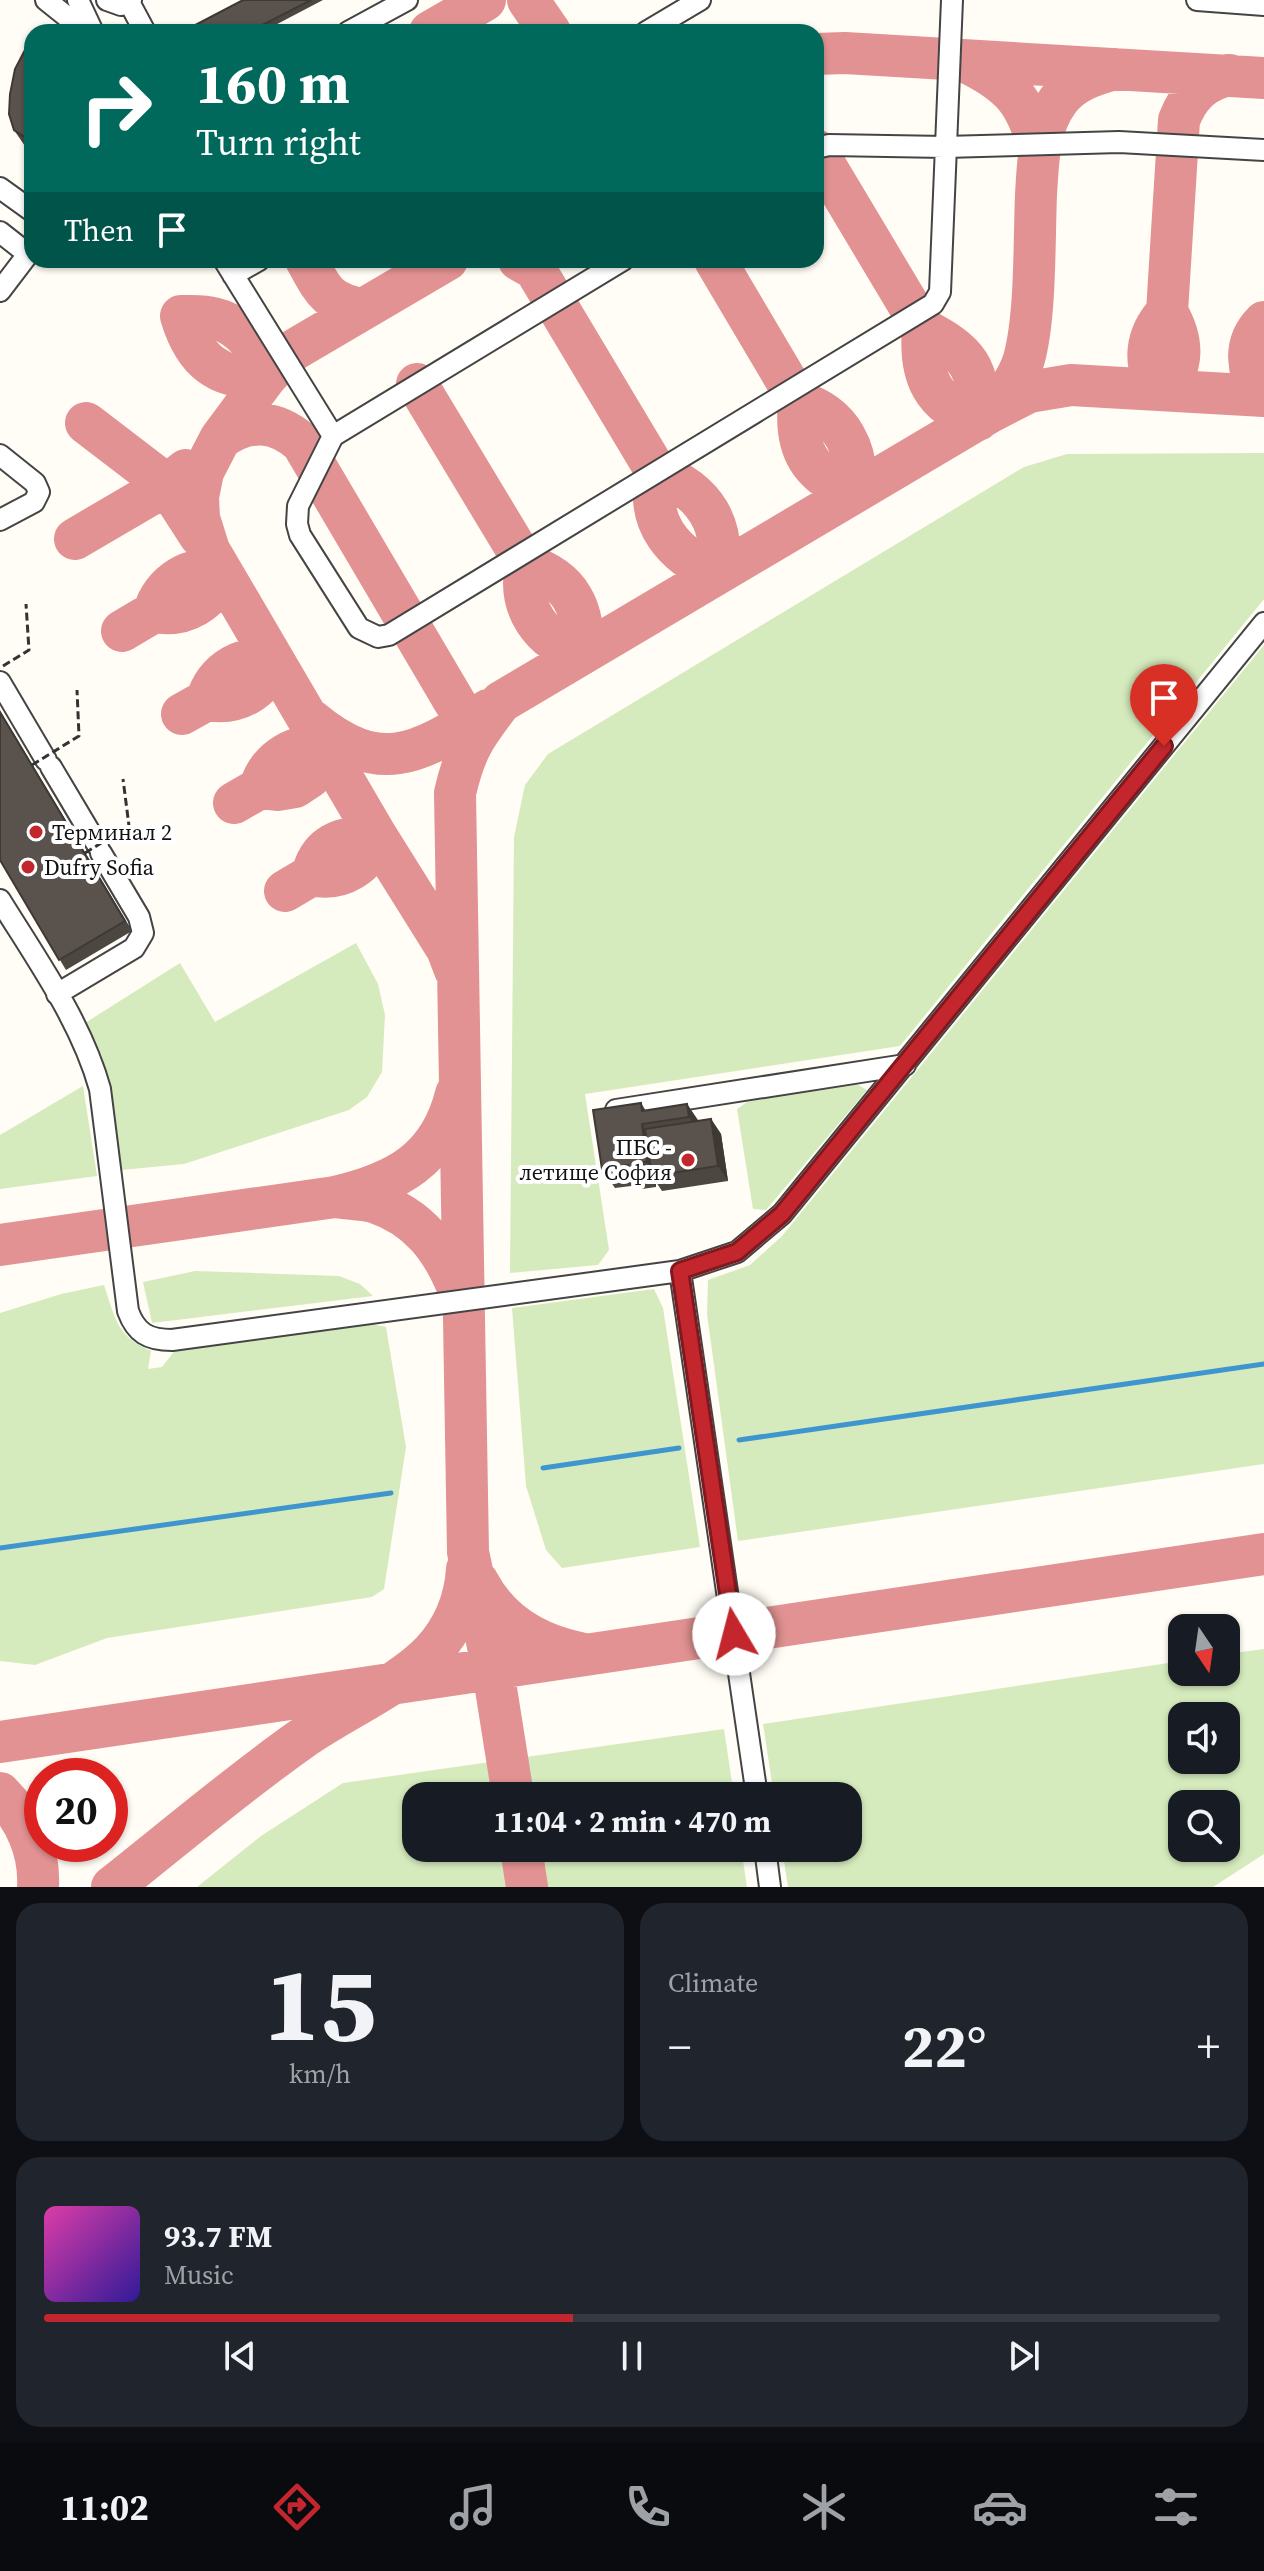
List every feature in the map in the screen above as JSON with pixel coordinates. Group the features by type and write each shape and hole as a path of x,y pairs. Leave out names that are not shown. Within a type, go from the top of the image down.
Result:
{"lane":[{"path":"46,0 76,24"},
{"path":"78,0 89,24"},
{"path":"107,0 118,5 130,1 141,24"},
{"path":"363,24 407,0"},
{"path":"660,24 700,0"},
{"path":"610,268 333,436 298,506 297,524 300,535 359,628 378,637 389,635 933,304 940,292 952,0"},
{"path":"1197,0 1264,5"},
{"path":"824,146 945,147 1119,142 1264,150"},
{"path":"1,185 24,204"},
{"path":"0,232 24,247"},
{"path":"0,291 24,259"},
{"path":"229,268 333,436"},
{"path":"0,455 35,483 39,492 34,502 0,520"},
{"path":"0,900 57,994 92,1062 100,1089 128,1311 133,1324 143,1335 156,1340 172,1340 680,1271 737,1252 782,1214 1264,623"},
{"path":"0,682 43,764 139,917 143,933 134,948 57,994"},
{"path":"610,1111 905,1065"},
{"path":"680,1271 755,1782"},
{"path":"767,1862 770,1887"}],"path":[{"path":"0,668 29,650 26,604"},
{"path":"43,764 79,736 77,690"},
{"path":"95,851 129,826 123,779"}],"green space":[{"path":"1264,453 1264,599 900,1046 585,1094 609,1250 598,1265 510,1273 514,837 525,785 548,754 1024,467 1067,454"},
{"path":"1264,645 1264,1464 738,1541 707,1314 708,1280 750,1265 782,1236"},
{"path":"356,943 378,984 385,1015 382,1072 367,1097 349,1110 184,1164 121,1170 102,1055 85,1023 180,963 215,1022"},
{"path":"851,1081 867,1090 766,1210 753,1209 737,1109 747,1102"},
{"path":"83,1086 97,1176 0,1189 0,1135"},
{"path":"195,1271 339,1276 360,1284 373,1296 152,1323 143,1282"},
{"path":"104,1285 124,1333 151,1351 148,1369 162,1367 176,1349 372,1324 386,1327 406,1447 384,1589 372,1597 107,1638 35,1665 0,1661 0,1313 61,1294"},
{"path":"654,1289 663,1308 700,1547 562,1568 546,1550 526,1486 512,1308"},
{"path":"1264,1649 1264,1854 1213,1887 788,1887 784,1862 862,1862 862,1782 772,1782 763,1724 1168,1663 1168,1686 1240,1686 1240,1652"},
{"path":"724,1729 732,1782 530,1782 526,1757"},
{"path":"490,1762 493,1782 402,1782 402,1862 504,1862 508,1887 197,1887 261,1836 343,1783"},
{"path":"541,1862 743,1862 747,1887 545,1887"}],"building":[{"path":"243,0 311,0 264,24 197,24"},
{"path":"24,52 24,136 14,130 9,114 15,69"},
{"name":"Терминал 2","path":"0,712 125,921 59,960 0,860"},
{"path":"641,1103 642,1111 687,1104 689,1117 642,1124 647,1162 642,1162 642,1168 628,1170 628,1165 602,1169 593,1110"},
{"path":"711,1119 718,1166 652,1176 645,1129"}],"waterway":[{"path":"739,1440 1264,1364"},
{"path":"543,1468 679,1448"},
{"path":"0,1548 391,1493"}],"taxiway":[{"path":"444,24 485,0"},
{"path":"528,0 544,24"},
{"path":"824,54 1264,78"},
{"path":"964,61 993,77 1014,96 1029,119 1039,151"},
{"path":"992,411 1018,373 1028,341 1033,300 1037,171 1046,123 1051,111 1069,89 1115,69"},
{"path":"1167,312 1154,330 1149,350 1151,370 1161,390 1175,372 1179,353 1176,332 1167,312 1179,120 1198,90 1220,77 1230,75"},
{"path":"824,163 923,329"},
{"path":"311,268 333,298 362,309"},
{"path":"433,268 287,354 220,439 203,472 198,497 199,518 209,550 377,837 447,949 455,970"},
{"path":"533,268 657,473"},
{"path":"720,268 799,402"},
{"path":"181,316 209,317 241,332 255,348 266,377 234,375 210,364 193,345 181,316"},
{"path":"1264,322 1252,339 1249,358 1253,377 1262,396 1264,394"},
{"path":"923,329 951,346 968,364 977,387 978,420 949,406 932,386 923,361 923,329"},
{"path":"417,384 526,565 554,578 572,598 581,623 581,654 554,641 535,621 525,595 526,565"},
{"path":"511,1782 493,1670 468,1552 455,793 472,744 501,702 1029,392 1071,385 1264,396"},
{"path":"799,402 826,415 845,436 854,463 854,493 826,478 808,459 799,434 799,402"},
{"path":"86,423 167,485 200,536"},
{"path":"220,439 241,428 262,424 282,430 302,443 467,723"},
{"path":"75,539 167,485 186,470"},
{"path":"657,473 688,489 708,512 718,540 717,574 688,558 666,536 655,507 657,473"},
{"path":"122,631 154,612 176,612 196,606 211,592 221,572 199,571 179,578 163,593 154,612"},
{"path":"182,714 207,700 229,701 248,694 263,681 275,663 253,660 233,666 216,680 207,700"},
{"path":"311,720 336,738 359,749 380,754 401,753 442,738 488,710"},
{"path":"234,803 260,788 277,790 295,787 310,777 327,750 305,747 285,754 269,769 260,788"},
{"path":"285,891 312,875 333,876 352,869 367,856 377,837 355,837 336,843 321,855 312,875"},
{"path":"0,1245 335,1197 357,1191 396,1176 427,1152 449,1117 456,1094"},
{"path":"336,1197 374,1202 404,1216 437,1248 459,1291"},
{"path":"0,1742 1264,1554"},
{"path":"112,1887 276,1758 419,1664 452,1624 461,1603 467,1569"},
{"path":"478,1582 496,1609 520,1629 548,1644 580,1653"},
{"path":"0,1793 17,1813 29,1836 36,1861 38,1887"},
{"path":"523,1862 527,1887"}],"place":[{"name":"Терминал 2","path":"36,832"},
{"name":"Dufry Sofia","path":"28,867"},
{"name":"ПБС - летище София","path":"688,1160"}],"route":[{"path":"734,1634 680,1271 737,1252 782,1214 1164,746"}]}
